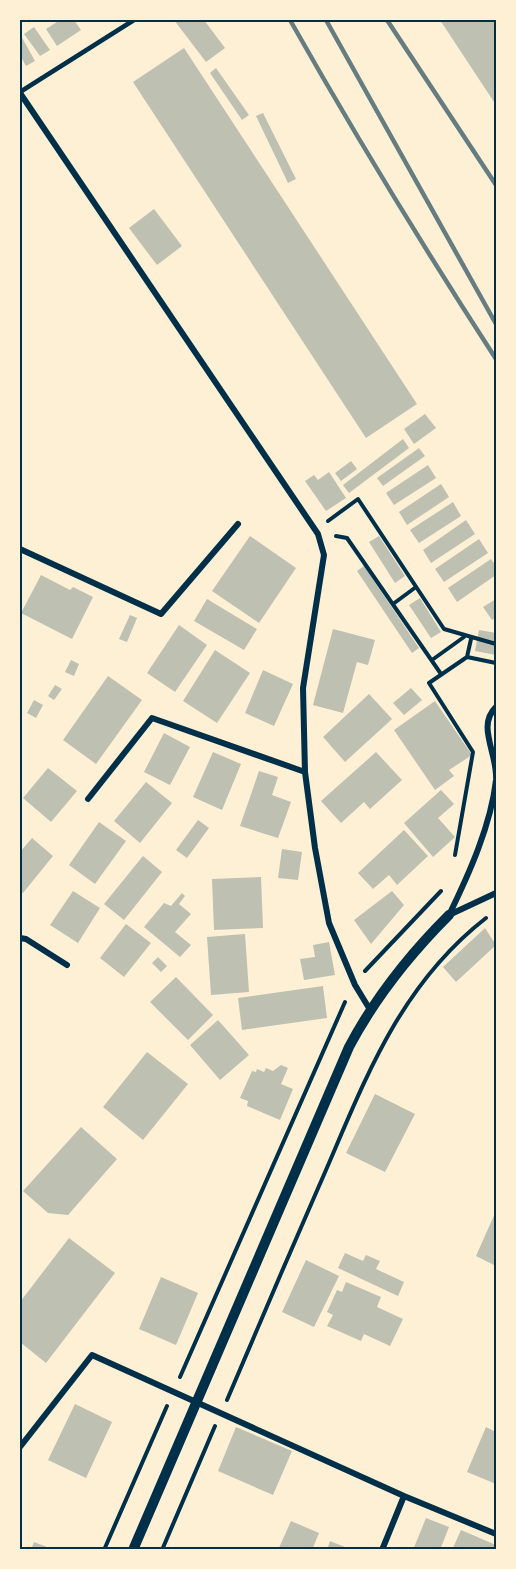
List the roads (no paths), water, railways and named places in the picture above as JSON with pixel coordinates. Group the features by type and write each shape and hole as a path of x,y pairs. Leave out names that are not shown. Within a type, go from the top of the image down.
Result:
{"street":[{"path":"20,92 316,532 324,555 303,688 305,772 315,848 329,923 355,985 369,1008"},
{"path":"20,549 160,614 238,524"},
{"path":"133,1550 349,1047 369,1008 418,946 449,915 470,872 480,845 496,779 493,745 486,727 489,714 496,707"},
{"path":"88,800 152,718 305,772"},
{"path":"449,915 496,893"},
{"path":"20,938 26,939 67,965"},
{"path":"20,1447 92,1355 404,1497 496,1534"},
{"path":"382,1550 404,1497"}],"lane":[{"path":"20,92 134,20"}],"railway":[{"path":"290,20 390,191 496,359"},
{"path":"326,20 496,324"},
{"path":"387,20 496,185"}]}
